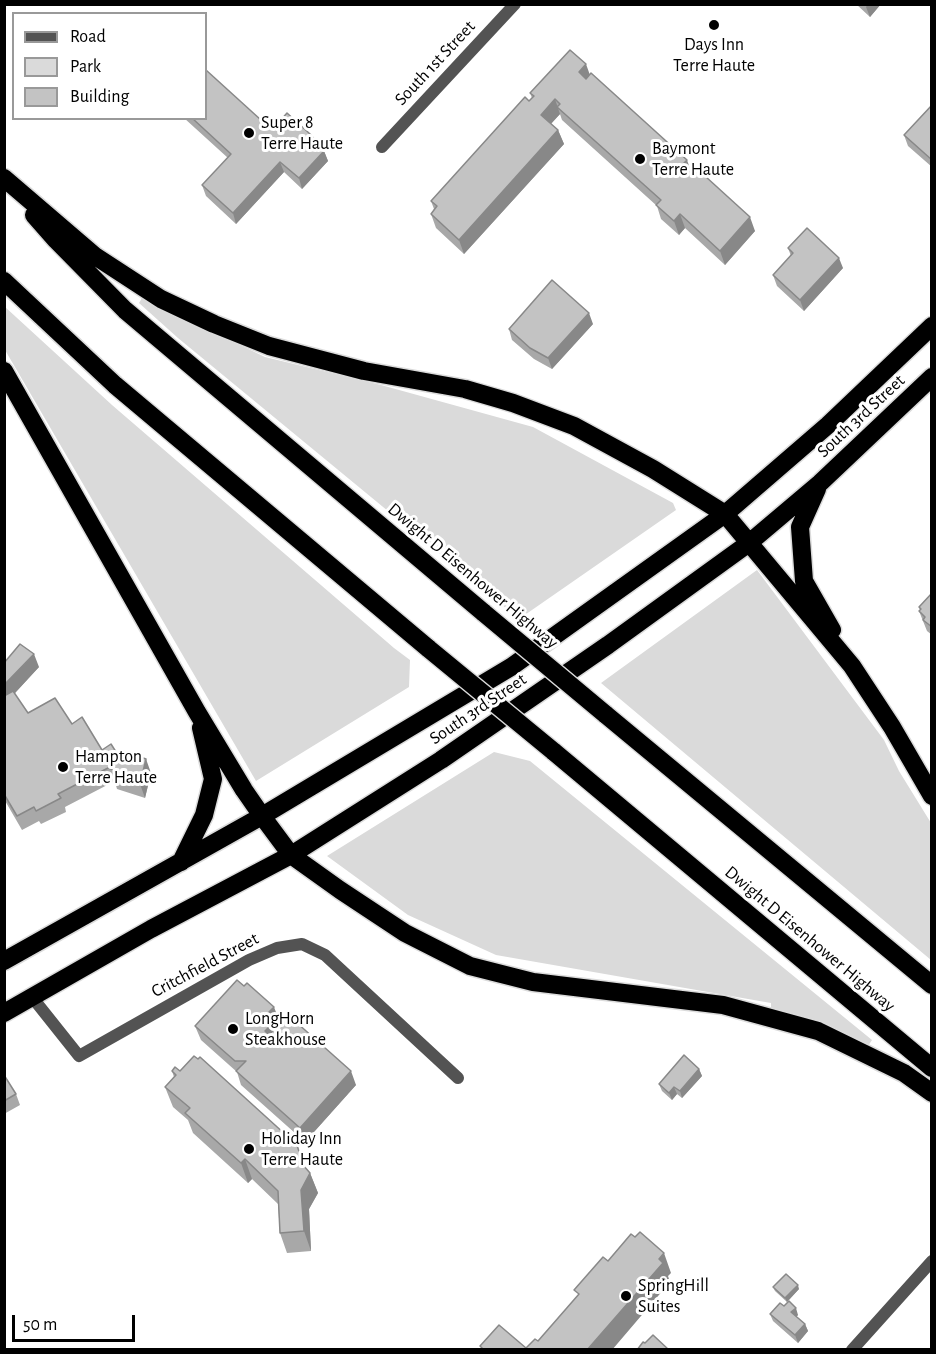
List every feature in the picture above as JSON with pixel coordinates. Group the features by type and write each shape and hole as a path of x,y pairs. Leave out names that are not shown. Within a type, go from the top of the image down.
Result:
{"highway":[{"path":"4,178 94,256 161,299 214,324 279,349 364,371 465,389 513,403 574,426 653,469 725,514 852,666"},
{"name":"Dwight D Eisenhower Highway","path":"4,183 125,310 484,613 932,985"},
{"name":"Dwight D Eisenhower Highway","path":"4,281 115,385 932,1068"},
{"name":"South 3rd Street","path":"4,961 262,816 511,667 725,514 828,425 932,326"},
{"path":"4,371 197,712 262,816 291,855 405,933 470,966 533,982 723,1005 818,1031 904,1073 932,1093"},
{"name":"South 3rd Street","path":"4,1012 151,929 291,855 441,760 608,645 749,543 820,483 932,377"},
{"path":"820,483 800,527 804,581 852,666 892,727 932,796"},
{"path":"181,862 204,815 213,779 197,712"}],"street":[{"name":"South 1st Street","path":"382,147 515,4"},
{"name":"Critchfield Street","path":"32,997 79,1056 249,960 277,948 302,945 325,955 458,1078"},
{"path":"852,1350 932,1261"}],"green space":[{"path":"142,298 265,357 381,385 533,427 673,503 676,510 519,619 178,338 139,303"},
{"path":"4,306 112,405 410,660 409,687 256,781 5,350"},
{"path":"757,570 884,740 899,771 931,823 931,960 601,683"},
{"path":"494,752 530,761 872,1040 868,1046 771,1009 771,1003 496,955 408,915 327,856"}],"building":[{"name":"Baymont Terre Haute","path":"570,50 586,64 579,72 586,79 591,73 687,160 681,166 689,172 694,166 750,217 720,251 680,214 674,221 656,205 661,200 557,107 560,104 555,99 541,115 558,130 459,240 431,214 437,206 431,201 525,97 529,101 534,96 530,93"},
{"path":"207,71 272,130 287,113 310,134 324,151 299,178 280,162 233,213 202,185 231,154 194,120 207,120"},
{"path":"932,105 932,160 904,135"},
{"path":"807,228 839,258 800,300 773,275 793,253 788,248"},
{"path":"552,280 589,313 548,358 530,348 509,329"},
{"path":"932,593 932,627 923,620 925,617 919,611 921,609 919,607"},
{"path":"20,644 34,654 4,685 4,663"},
{"name":"Hampton Terre Haute","path":"13,691 28,713 55,698 72,724 82,717 102,750 111,744 118,755 120,750 146,759 140,784 112,775 114,770 108,768 58,794 61,798 36,811 34,807 17,816 4,794 4,696"},
{"path":"237,980 244,986 247,983 274,1007 269,1012 272,1017 266,1025 269,1027 265,1031 269,1035 287,1014 351,1071 300,1128 236,1071 246,1061 235,1061 195,1026"},
{"path":"684,1055 699,1069 680,1091 674,1087 669,1093 659,1084"},
{"name":"Holiday Inn Terre Haute","path":"194,1056 198,1059 200,1057 297,1145 303,1165 310,1173 301,1190 304,1231 280,1233 278,1191 245,1159 241,1163 185,1113 190,1108 165,1087 176,1075 172,1071 175,1067 180,1071"},
{"path":"4,1075 16,1094 4,1101"},
{"path":"640,1232 664,1253 659,1259 663,1263 587,1350 484,1350 480,1346 499,1325 526,1348 535,1339 538,1341 579,1294 574,1290 603,1257 608,1261 631,1234 635,1237"},
{"path":"786,1274 798,1285 785,1298 773,1287"},
{"path":"789,1301 796,1308 791,1312 805,1324 795,1335 770,1314 780,1303 784,1306"},
{"path":"653,1335 669,1350 637,1350 643,1342 645,1343"}],"place":[{"name":"Days Inn Terre Haute","path":"714,25"},
{"name":"Super 8 Terre Haute","path":"249,133"},
{"name":"Baymont Terre Haute","path":"640,159"},
{"name":"Hampton Terre Haute","path":"63,767"},
{"name":"LongHorn Steakhouse","path":"233,1029"},
{"name":"Holiday Inn Terre Haute","path":"249,1149"},
{"name":"SpringHill Suites","path":"626,1296"}]}
